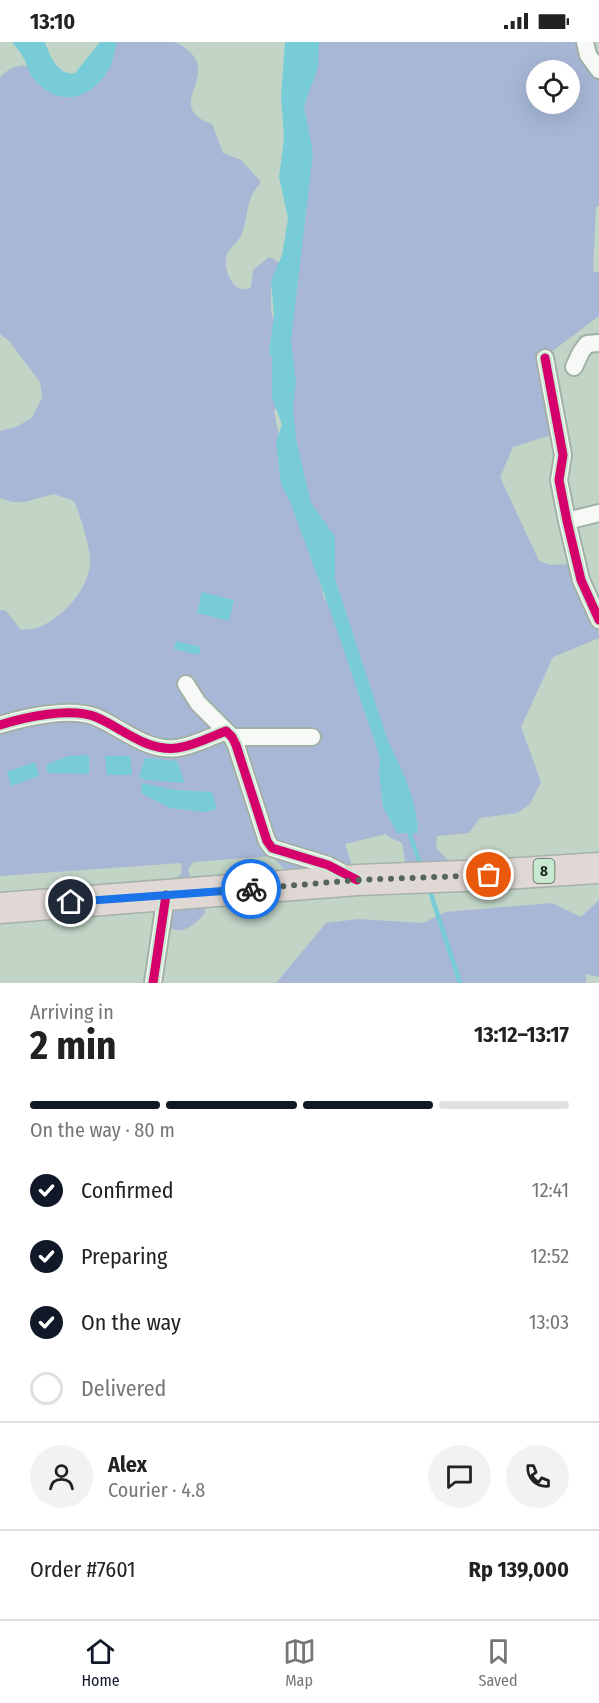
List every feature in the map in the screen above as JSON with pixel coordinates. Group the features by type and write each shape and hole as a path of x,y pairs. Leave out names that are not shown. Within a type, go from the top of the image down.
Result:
{"highway":[{"name":"8","path":"0,908 357,880 599,868"}],"street":[{"path":"585,42 588,56 599,70"},
{"path":"574,368 580,352 587,344 599,343"},
{"path":"545,358 563,454 559,480 567,521 580,580 599,620"},
{"path":"567,521 599,513"},
{"path":"186,684 198,703 229,734 267,841 272,848 328,865 357,880"},
{"path":"0,725 39,714 94,716 145,743 170,748 229,734 312,737"},
{"path":"153,983 166,896"}],"shaded area":[{"path":"12,42 45,42 56,64 64,72 75,73 100,42 117,42 109,69 101,80 83,94 63,97 43,88 33,78 23,57"},
{"path":"116,42 174,42 190,52 197,62 198,72 191,101 192,110 198,117 212,124 223,153 241,160 260,181 252,196 241,236 227,255 227,270 232,282 240,289 245,289 251,287 253,270 269,257 280,263 280,270 271,290 271,305 278,335 272,355 276,367 274,378 279,404 274,411 279,436 281,468 289,478 285,484 310,548 324,599 336,609 347,641 343,650 345,652 354,642 334,579 334,537 310,504 295,439 292,407 295,382 290,341 312,153 302,106 316,64 312,42 584,42 585,56 599,70 599,206 596,207 593,272 599,272 599,316 542,359 557,433 513,447 500,477 539,561 550,565 570,564 577,570 582,570 597,618 599,638 553,657 521,727 541,782 530,804 517,813 480,818 469,833 437,836 436,848 455,867 459,880 435,884 413,879 405,863 402,843 386,834 345,844 352,866 286,871 272,856 193,862 188,870 192,881 206,880 210,884 204,896 205,913 190,927 179,930 160,921 148,907 146,901 182,873 181,863 0,876 0,610 6,611 21,630 42,626 60,614 74,600 85,583 90,557 74,501 54,494 24,502 12,502 0,498 0,431 16,427 32,418 42,398 40,382 9,341 0,334 0,77 10,69 28,66 36,69 68,92 89,85 98,78 104,69 110,51"},
{"path":"285,42 319,42 318,67 304,106 313,153 291,341 296,382 293,407 296,439 311,503 335,537 335,579 388,741 412,797 418,833 397,833 383,807 379,773 380,757 331,613 291,504 281,484 276,442 282,425 272,397 272,358 269,352 274,316 271,281 282,255 288,218 279,177 284,138 281,97"},
{"path":"202,592 234,600 229,621 197,613"},
{"path":"176,641 201,647 199,655 174,649"},
{"path":"89,755 89,774 48,773 46,765 68,756"},
{"path":"105,756 130,756 132,775 107,775"},
{"path":"145,758 177,761 185,783 145,780 139,777"},
{"path":"35,762 39,776 11,786 7,772"},
{"path":"142,783 176,790 212,792 217,809 205,812 170,808 141,793"},
{"path":"599,900 599,977 586,974 586,983 276,983 326,923 358,919 423,923 445,912 552,903 581,917"}],"waterway":[{"path":"408,829 421,866"},
{"path":"429,888 460,983"}],"cycle path":[{"path":"545,358 563,455 559,480 567,521 581,580 599,620"},
{"path":"0,725 48,714 86,714 145,743 166,748 190,745 226,731 236,745 267,841 272,848 328,865 357,880"},
{"path":"153,983 166,895"}],"way so far":[{"path":"251,889 357,880 489,875"}],"route":[{"path":"71,902 251,889"}]}
